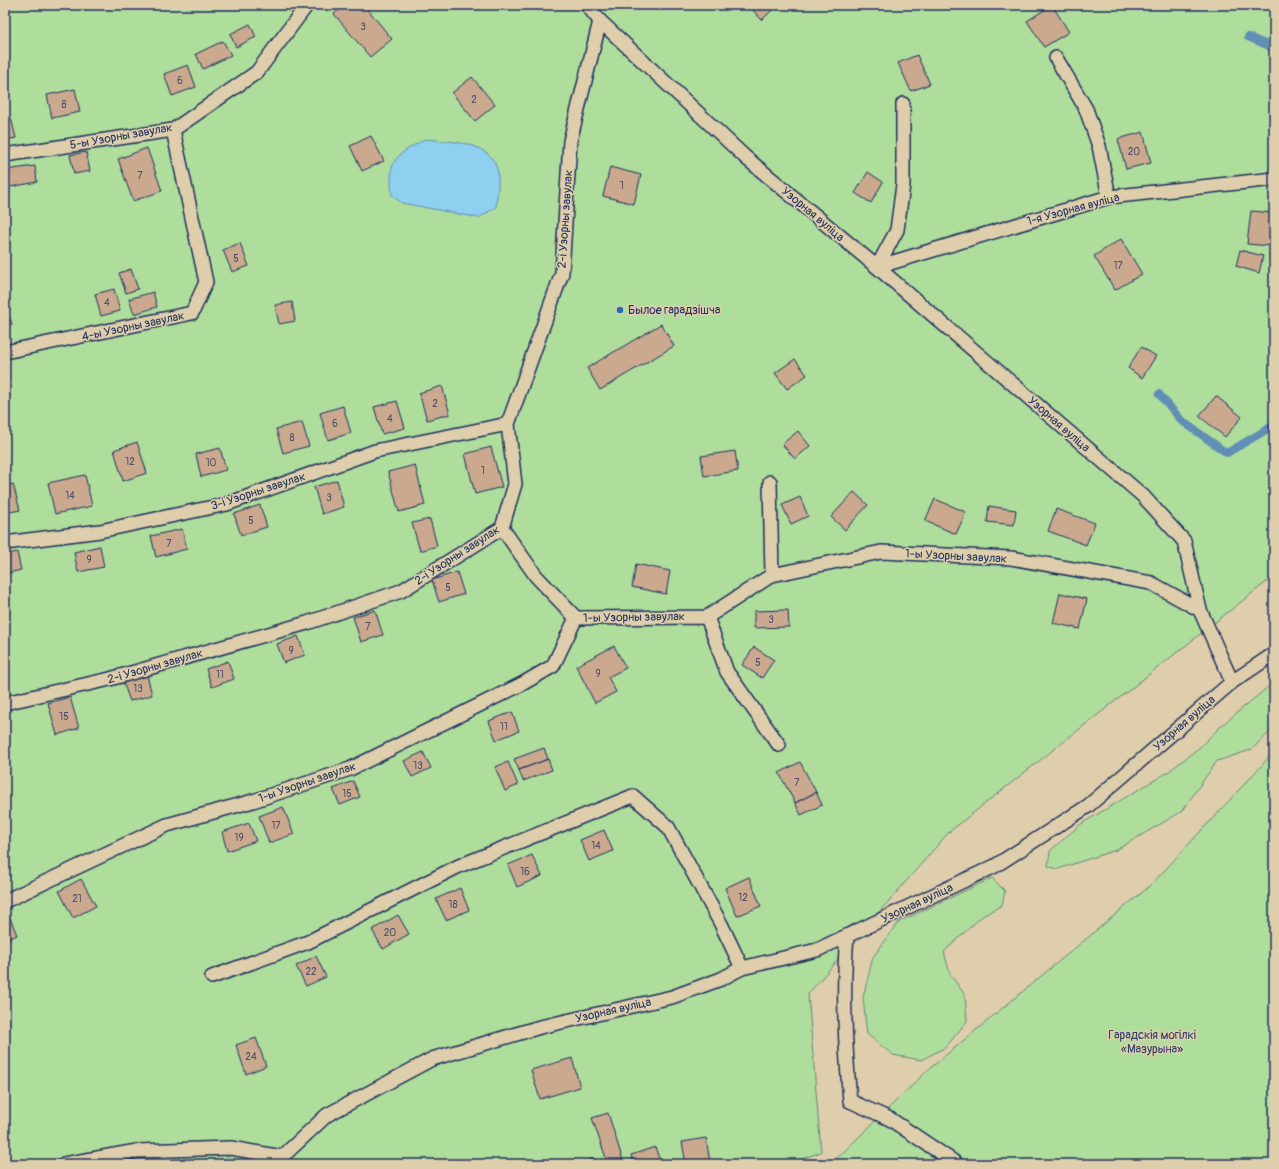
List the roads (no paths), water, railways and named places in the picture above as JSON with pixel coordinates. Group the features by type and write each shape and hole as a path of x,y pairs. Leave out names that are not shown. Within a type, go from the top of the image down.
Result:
{"lane":[{"name":"5-ы Узорны завулак","path":"5,154 172,130 257,72 307,5"},
{"name":"Узорная вуліца","path":"280,1160 327,1115 432,1059 540,1027 672,997 721,979 742,968 817,950 995,866 1088,806 1232,682 1200,610 1184,541 1143,496 877,267 745,157 600,21 587,5"},
{"name":"2-і Узорны завулак","path":"5,703 117,677 307,623 401,591 502,528 515,484 508,424 562,273 570,142 600,21"},
{"path":"1056,58 1086,109 1099,146 1109,197"},
{"path":"877,267 897,230 903,185 904,104"},
{"name":"4-ы Узорны завулак","path":"5,352 192,313 206,282 172,130"},
{"name":"1-я Узорная вуліца","path":"877,267 1109,197 1274,179"},
{"name":"3-і Узорны завулак","path":"5,543 100,531 227,504 375,451 508,424"},
{"path":"770,482 772,575"},
{"path":"502,528 536,576 576,618"},
{"name":"1-ы Узорны завулак","path":"5,901 167,825 253,801 350,769 501,695 553,666 576,618 707,617 772,575 881,552 1011,558 1151,583 1200,610"},
{"path":"707,617 727,672 779,745"},
{"path":"1232,682 1274,654"},
{"path":"212,977 308,942 459,866 633,796 668,827 721,924 742,968"},
{"path":"847,936 844,1035 850,1101 890,1119 957,1164"},
{"path":"64,1164 137,1151 231,1148 280,1160"}],"water":[{"path":"55,5 124,5 113,8"},
{"path":"425,139 458,142 479,149 488,154 494,162 498,173 496,207 479,218 402,203 392,195 391,173 396,160 400,154"}],"waterway":[{"path":"1248,37 1274,48"},
{"path":"1159,394 1182,421 1227,453 1271,427 1274,428"}],"place":[{"name":"Былое гарадзішча","path":"620,310"}],"park label":[{"name":"Гарадскія могілкі «Мазурына»","path":"1152,1042"}]}
